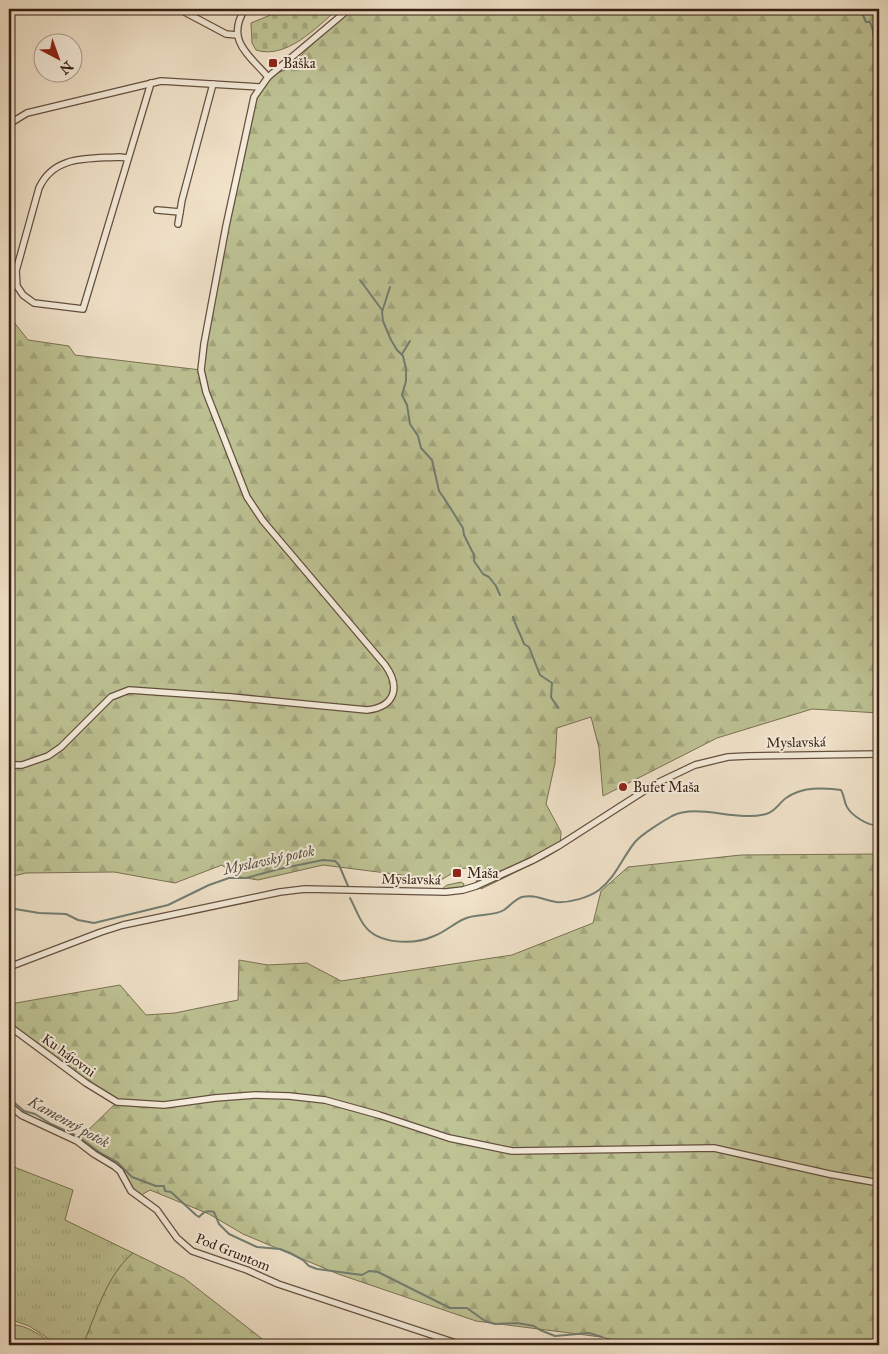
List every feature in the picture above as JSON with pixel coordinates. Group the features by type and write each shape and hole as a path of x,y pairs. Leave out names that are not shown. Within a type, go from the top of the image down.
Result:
{"street":[{"path":"179,9 226,34 237,35"},
{"path":"246,9 239,20 237,35 243,48 268,77"},
{"path":"9,765 22,765 48,756 61,747 111,697 129,690 232,697 367,710 383,706 393,693 393,679 385,666 253,508 241,484 202,378 204,344 226,226 254,96 268,77 349,9"},
{"path":"9,124 27,113 161,81 260,87"},
{"path":"128,158 112,157 67,162 54,168 45,176 39,188 16,271 17,286 26,299 38,305 83,310 151,83"},
{"path":"178,224 182,200 213,84"},
{"path":"158,210 180,212"},
{"name":"Myslavská","path":"9,967 100,932 280,892 305,889 446,892 463,890 507,872 556,848 667,777 695,765 713,760 748,756 879,754"},
{"name":"Ku hájovni","path":"9,1026 86,1083 117,1102 164,1105 247,1095 289,1096 325,1100 449,1138 512,1151 714,1148 829,1174 879,1183"},
{"name":"Pod Gruntom","path":"9,1105 21,1115 77,1140 94,1154 114,1166 120,1171 131,1191 157,1210 177,1238 189,1250 247,1270 278,1284 462,1345"}],"green space":[{"path":"285,9 338,9 311,33 290,46 267,52 256,50 252,43 251,23"},
{"path":"349,9 879,9 879,713 812,709 717,738 603,796 599,748 591,717 557,728 555,763 546,804 561,832 560,849 481,889 472,871 466,868 459,869 441,880 323,865 258,880 235,876 222,865 175,883 114,872 26,873 9,877 9,316 28,340 69,346 75,355 201,370 254,97 268,77 285,70 332,23"},
{"path":"879,854 879,1345 635,1345 601,1337 476,1321 338,1274 243,1234 209,1214 150,1190 138,1197 117,1168 77,1141 117,1102 9,1027 10,1004 120,985 146,1015 175,1013 238,1000 239,960 268,965 307,963 341,981 512,955 593,923 601,891 628,867 741,855"},
{"path":"461,882 464,884 463,887 442,889 447,885"},
{"path":"9,1165 73,1190 65,1220 133,1253 116,1272 109,1284 83,1345 58,1345 29,1326 15,1321 9,1315"},
{"path":"133,1253 184,1278 270,1345 83,1345 109,1284 116,1272"},
{"path":"9,1325 27,1328 54,1345 9,1345"}],"waterway":[{"path":"856,9 862,13 866,22 870,22 873,36 877,43 875,55 879,65"},
{"path":"360,280 382,310"},
{"path":"390,287 382,312 383,321 391,340 403,356 406,381 402,395 407,405 410,424 418,436 421,448 432,460 439,491 463,528 464,535 474,555 474,561 483,574 489,577 496,586 500,595"},
{"path":"402,354 410,341"},
{"path":"513,617 524,644 529,647 540,675 552,683 551,697 558,708"},
{"name":"Myslavský potok","path":"350,898 362,922 370,932 387,940 417,941 438,934 469,917 494,914 504,910 522,897 567,902 589,895 605,885 638,839 663,821 682,813 693,811 755,816 772,811 792,794 799,791 827,789 841,790 851,813 865,822 879,825"},
{"name":"Myslavský potok","path":"9,908 39,913 66,914 78,920 94,923 168,905 209,885 229,878 246,878 323,860 335,861 339,865 348,886"},
{"name":"Kamenný potok","path":"9,1098 24,1111 35,1114 79,1137 99,1152 117,1162 132,1177 156,1186 164,1186 165,1191 171,1192 199,1217 205,1212 214,1212 219,1224 229,1234 257,1247 280,1249 317,1269 362,1275 369,1271 378,1272 450,1308 467,1308 485,1321 495,1324 517,1323 534,1326 555,1336 589,1333 602,1337"}],"place":[{"name":"Baška","path":"273,63"},
{"name":"Bufet Maša","path":"623,787"},
{"name":"Maša","path":"457,873"}]}
